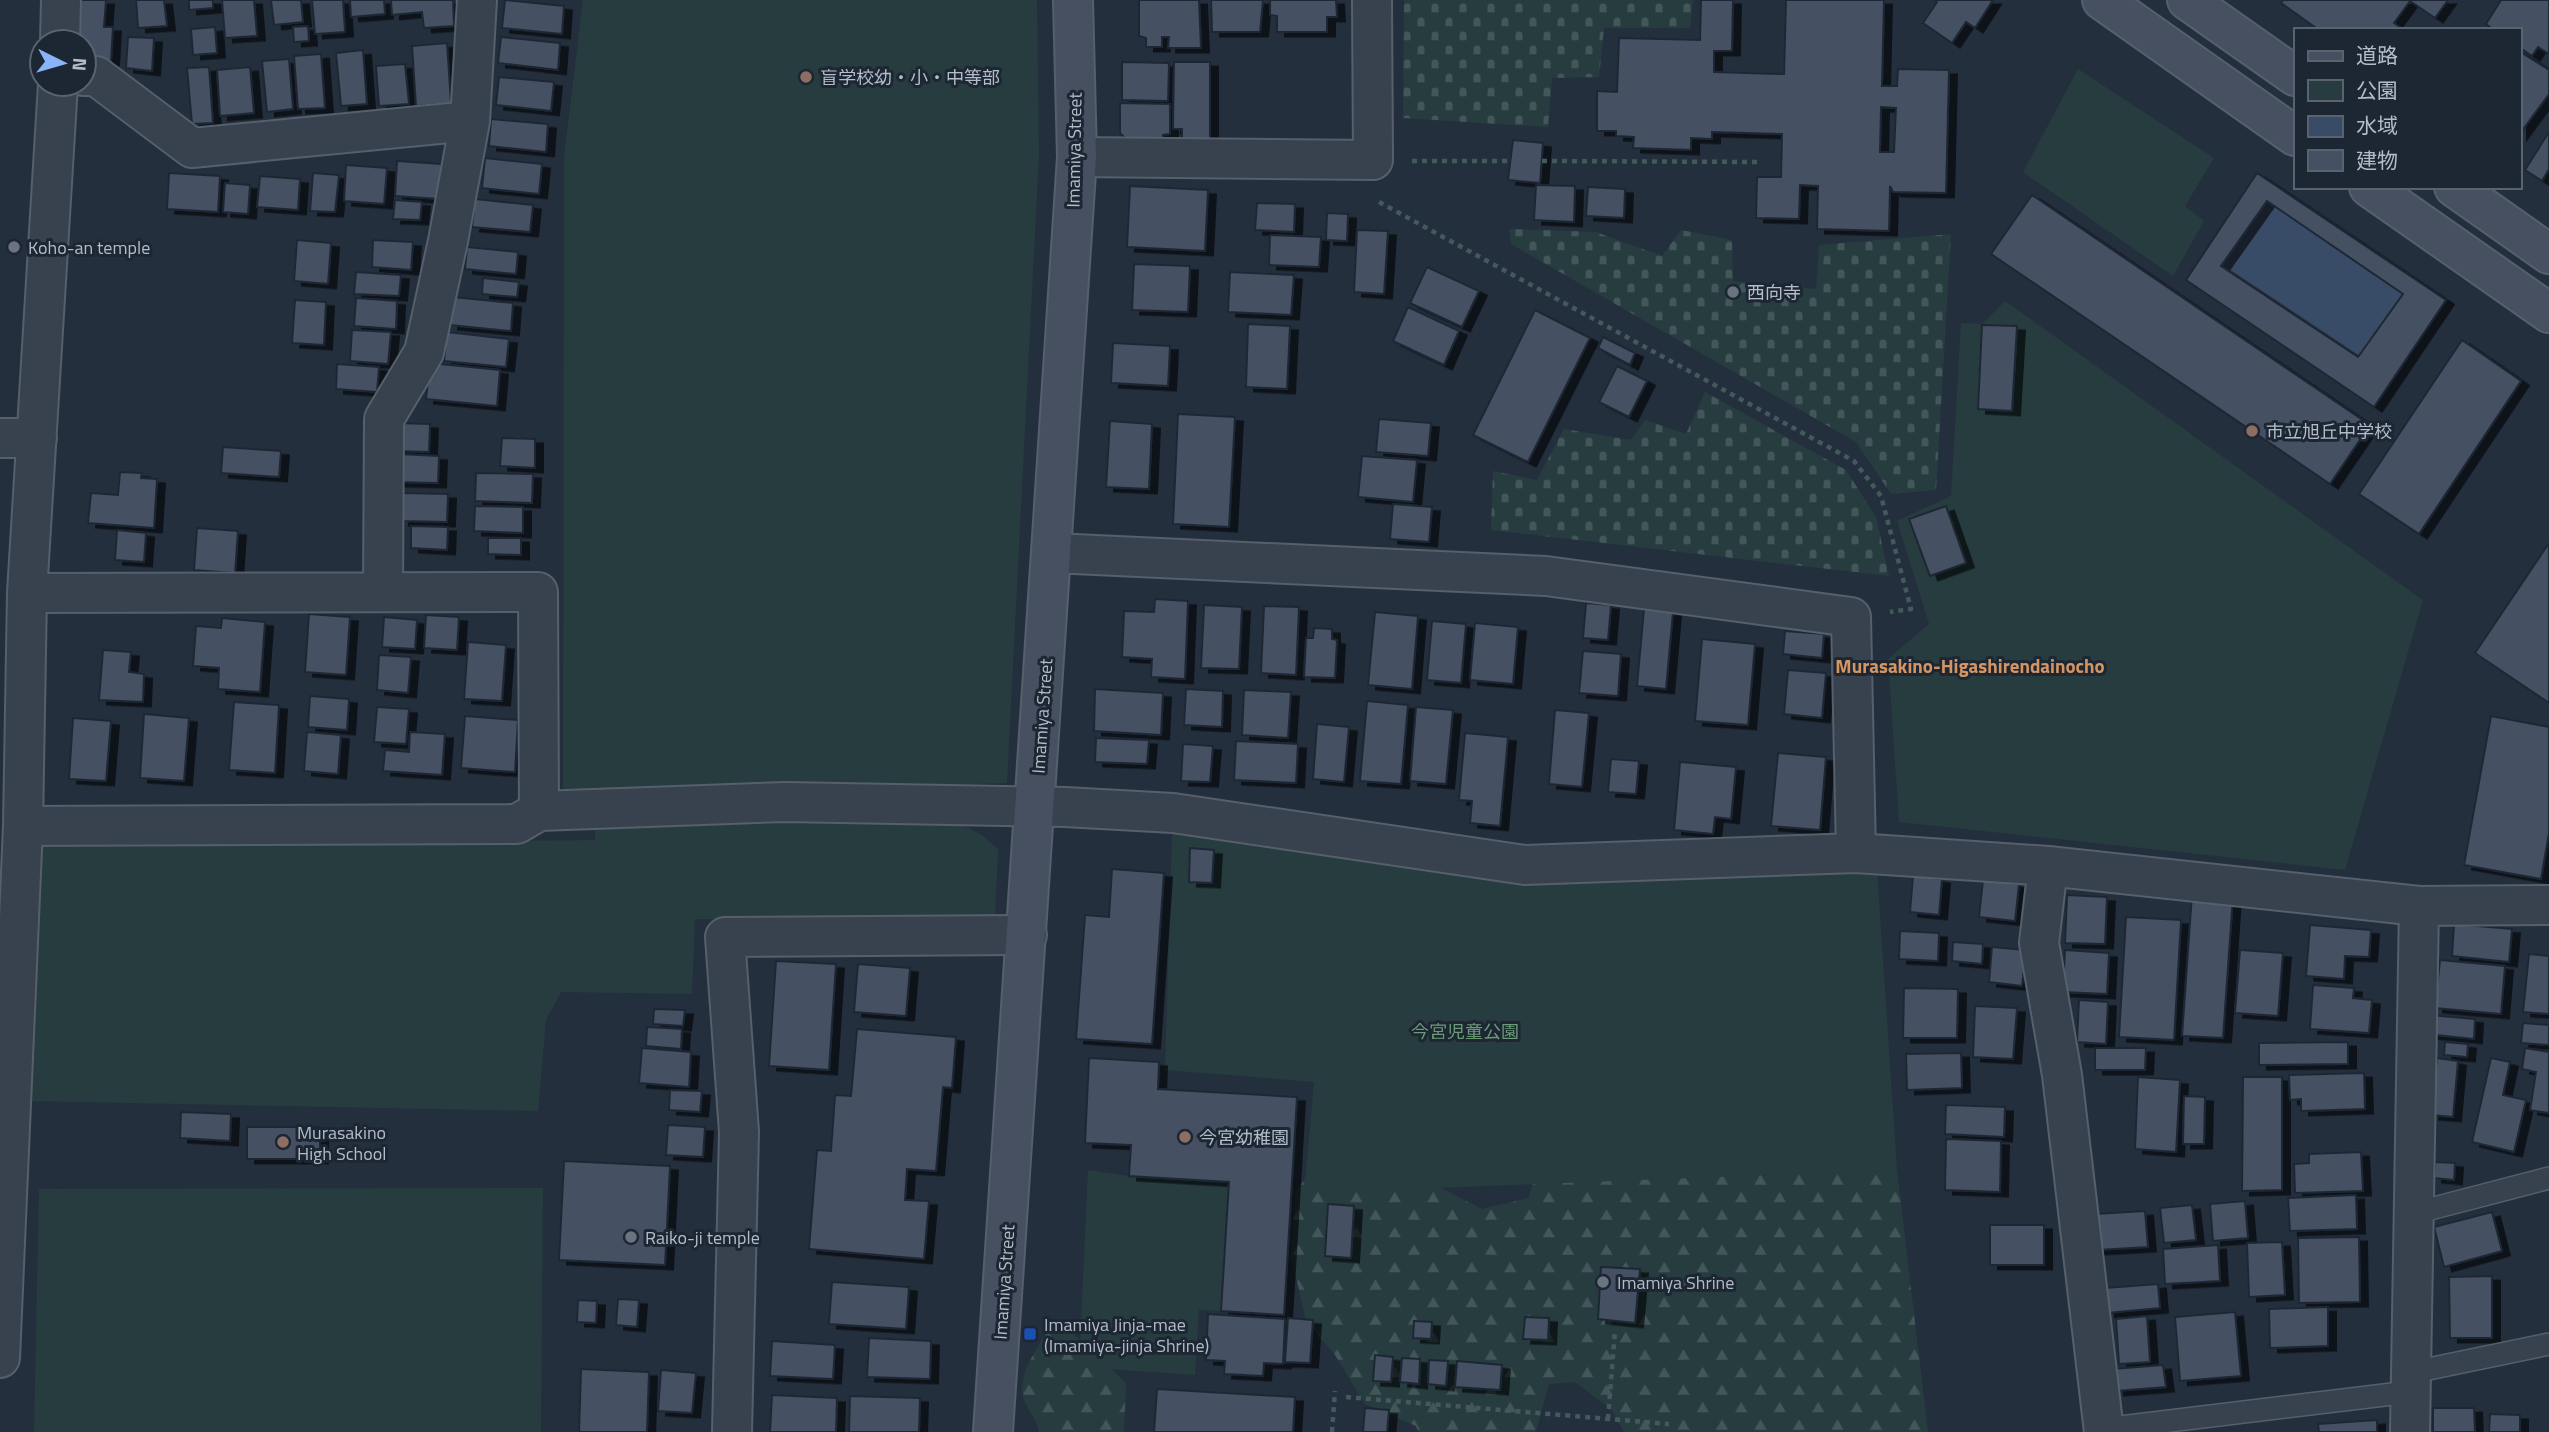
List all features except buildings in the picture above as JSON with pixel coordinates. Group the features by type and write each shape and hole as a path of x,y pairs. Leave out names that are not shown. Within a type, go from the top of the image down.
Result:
{"street":[{"path":"60,28 61,0"},
{"path":"383,592 384,419 424,352 470,121 478,0"},
{"name":"Imamiya Street","path":"993,1432 1077,158 1073,0"},
{"path":"1077,158 1373,160 1371,0"},
{"path":"2102,0 2294,135"},
{"path":"2187,0 2294,75"},
{"path":"98,78 192,148 470,121"},
{"path":"0,1358 23,827 27,593 18,438 56,98"},
{"path":"2372,189 2549,313"},
{"path":"2457,189 2549,254"},
{"path":"1053,553 1546,576 1851,617 1856,853"},
{"path":"27,593 538,592 539,811"},
{"path":"23,827 517,824 539,811 785,802 1035,806 1173,813 1525,865 1856,853 2048,866 2419,906 2549,905"},
{"path":"2048,866 2039,943 2062,1075 2104,1430"},
{"path":"2410,1432 2411,1214 2419,906"},
{"path":"732,1432 739,1132 725,937 1027,935"}],"lane":[{"path":"2411,1214 2549,1178"},
{"path":"2104,1430 2409,1382 2549,1345"}],"path":[{"path":"1510,161 1373,160 1377,200 1854,461 1881,496 1911,609 1851,617"},
{"path":"1542,161 1759,162"},
{"path":"1608,1419 1615,1330"},
{"path":"1332,1432 1335,1391"},
{"path":"1346,1396 1669,1424"}],"green space":[{"path":"583,0 1037,0 1039,154 1007,783 563,797 564,157"},
{"path":"1404,0 1693,0 1690,28 1604,28 1599,77 1552,78 1548,127 1403,118"},
{"path":"2078,69 2214,158 2185,206 2204,221 2173,276 2023,172"},
{"path":"1509,229 1596,232 1662,256 1681,230 1732,240 1733,281 1816,289 1819,245 1951,234 1936,490 1891,494 1856,442 1511,244"},
{"path":"2005,301 2423,600 2345,870 1899,822 1888,659 1929,624 1897,521 1951,496 1961,323 1982,324"},
{"path":"1705,392 1846,470 1876,517 1889,576 1491,530 1493,471 1537,480 1564,429 1631,440 1645,420 1686,434"},
{"path":"595,816 954,821 982,835 998,849 995,919 695,919 692,994 561,992 546,1020 538,1111 29,1101 41,847 595,840"},
{"name":"今宮児童公園","path":"1192,831 1877,870 1897,1170 1304,1193 1314,1082 1165,1070 1172,833"},
{"name":"Imamiya Shrine","path":"1871,1124 1897,1170 1928,1432 1624,1432 1612,1410 1575,1382 1549,1384 1536,1432 1418,1432 1416,1426 1365,1404 1335,1355 1306,1320 1291,1256 1295,1193 1324,1152 1431,1183 1482,1209 1529,1198 1542,1145"},
{"path":"1088,1170 1129,1176 1229,1182 1221,1311 1199,1310 1195,1375 1079,1367"},
{"path":"543,1188 541,1432 34,1432 39,1189"},
{"path":"1051,1325 1068,1329 1126,1383 1124,1432 1039,1432 1025,1402 1023,1382 1029,1362"}],"water":[{"path":"2267,201 2403,294 2358,357 2221,266"}],"place":[{"name":"盲学校幼・小・中等部","path":"806,77"},
{"name":"Koho-an temple","path":"14,247"},
{"name":"西向寺","path":"1733,292"},
{"name":"市立旭丘中学校","path":"2252,431"},
{"name":"今宮幼稚園","path":"1185,1137"},
{"name":"Murasakino High School","path":"283,1142"},
{"name":"Raiko-ji temple","path":"631,1237"},
{"name":"Imamiya Shrine","path":"1603,1282"},
{"name":"Imamiya Jinja-mae (Imamiya-jinja Shrine)","path":"1030,1334"}],"district":[{"name":"Murasakino-Higashirendainocho","path":"1970,665"}]}
